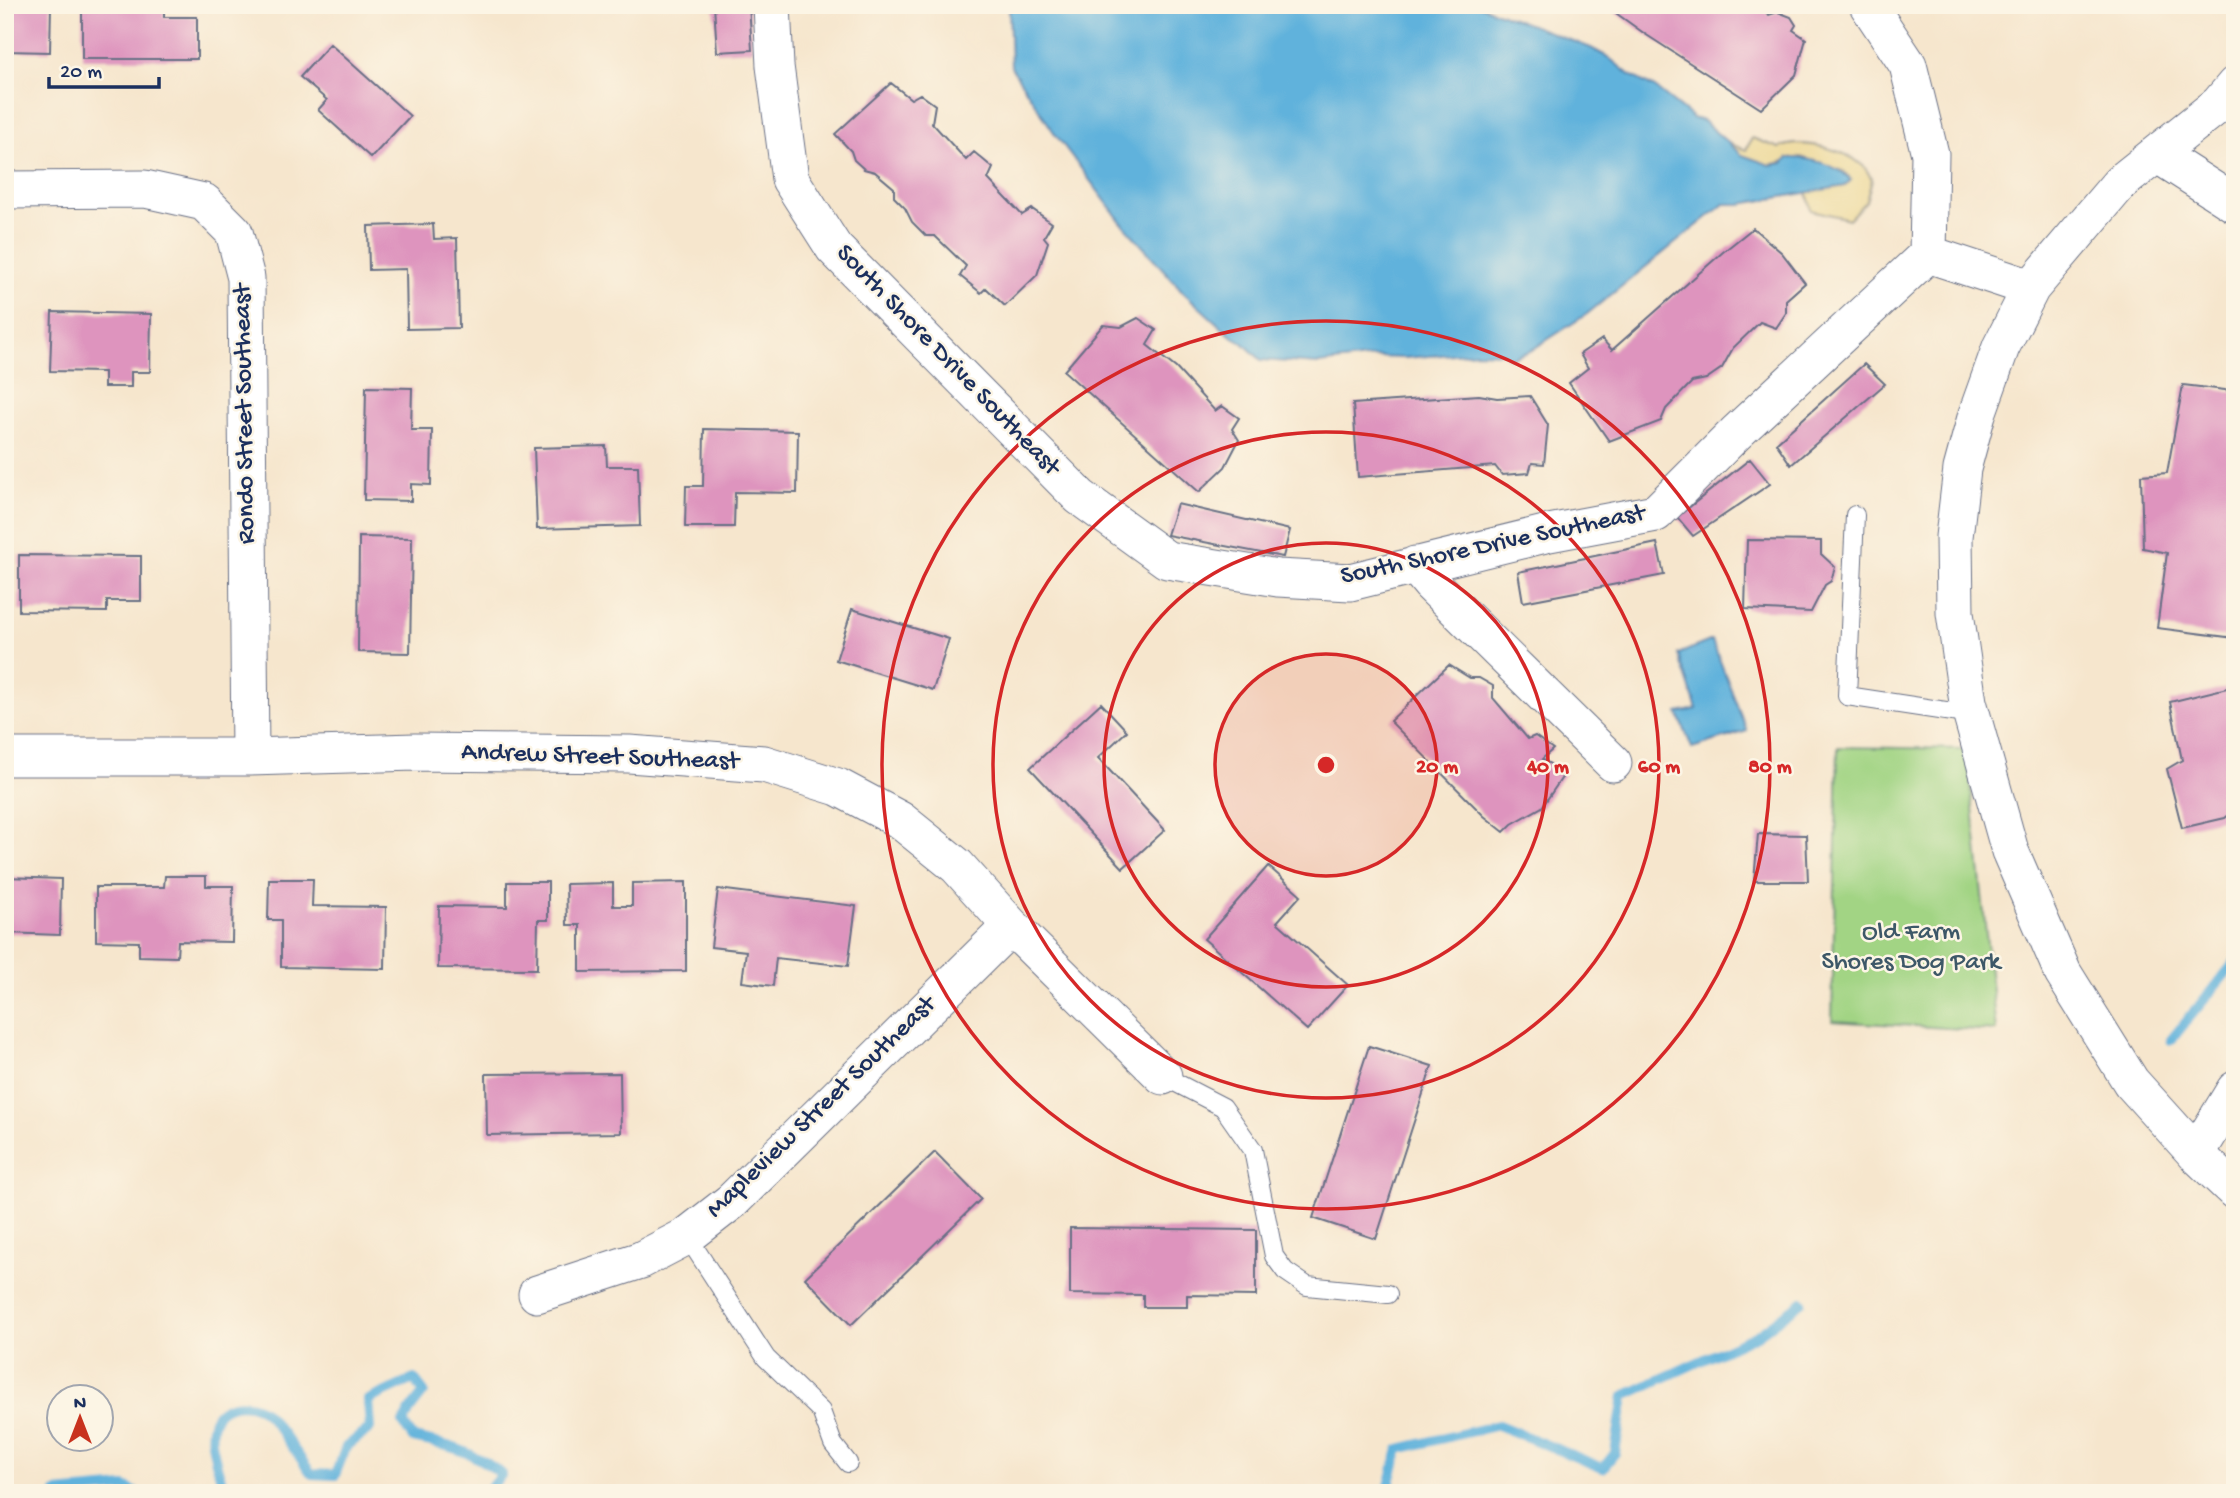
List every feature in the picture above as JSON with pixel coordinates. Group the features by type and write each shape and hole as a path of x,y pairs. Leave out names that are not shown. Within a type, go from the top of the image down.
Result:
{"street":[{"name":"South Shore Drive Southeast","path":"772,5 775,66 790,179 834,248 1080,497 1167,561 1278,578 1350,582 1549,533 1656,513 1736,433 1928,254"},
{"path":"1868,5 1908,65 1930,153 1928,254 2031,288"},
{"path":"2235,85 2219,104 2120,183 2031,288 2001,347 1977,414 1962,469 1954,537 1955,613 1968,702 2010,851 2063,973 2131,1082 2196,1154 2235,1191"},
{"path":"2157,153 2235,204"},
{"name":"Rondo Street Southeast","path":"5,190 145,189 204,202 234,232 246,278 250,757"},
{"path":"1415,565 1440,593 1613,763"},
{"name":"Andrew Street Southeast","path":"5,757 250,757 415,752 629,754 764,764 838,788 900,820 957,866 1011,926 1163,1076"},
{"name":"Mapleview Street Southeast","path":"537,1294 641,1260 687,1236 732,1200 1011,926"},
{"path":"2196,1154 2235,1090"}],"lane":[{"path":"1855,516 1847,695 1972,715"},
{"path":"1163,1076 1223,1107 1253,1150 1274,1256 1285,1271 1307,1286 1388,1294"},
{"path":"687,1236 766,1358 821,1411 833,1444 848,1463"}],"green space":[{"name":"Old Farm Shores Dog Park","path":"1838,747 1967,749 1996,1031 1832,1021"}],"sand":[{"path":"1752,138 1779,148 1788,145 1810,145 1845,154 1863,166 1872,179 1866,201 1849,219 1811,210 1807,191 1845,186 1851,180 1843,171 1801,157 1770,165 1742,155 1728,143 1746,150"}],"water":[{"path":"1009,5 1479,5 1608,57 1630,75 1655,88 1693,118 1703,121 1742,155 1770,165 1783,163 1788,158 1813,160 1838,170 1851,180 1845,186 1741,204 1724,204 1587,314 1530,351 1511,358 1503,353 1478,352 1404,358 1374,357 1319,364 1261,360 1184,293 1122,223 1055,134 1011,67"},
{"path":"1712,640 1747,731 1692,748 1678,713 1697,709 1678,654"}],"building":[{"path":"5,5 51,5 50,52 5,51"},
{"path":"82,5 164,5 164,17 197,17 197,59 82,59"},
{"path":"714,5 749,5 752,50 717,52"},
{"path":"1616,5 1755,5 1769,15 1778,12 1791,17 1796,25 1793,30 1806,39 1796,75 1761,109 1645,34 1613,11"},
{"path":"330,44 410,116 371,158 318,110 327,100 300,77"},
{"path":"891,83 911,99 920,94 935,105 932,123 966,160 974,152 993,168 988,179 1022,215 1032,209 1052,223 1044,237 1048,242 1037,275 1005,306 986,288 981,293 960,276 966,266 935,236 926,236 912,222 905,208 894,197 894,188 875,172 864,169 854,160 851,151 835,134"},
{"path":"433,224 434,239 457,238 459,328 407,329 406,269 369,270 368,226"},
{"path":"1753,228 1782,253 1805,283 1786,300 1786,313 1776,328 1760,322 1733,348 1722,368 1706,379 1692,382 1666,409 1661,421 1609,441 1569,383 1588,368 1580,354 1602,339 1612,350"},
{"path":"52,312 151,314 150,372 131,372 131,387 104,387 104,372 50,371"},
{"path":"1138,318 1156,330 1147,345 1176,368 1215,411 1222,406 1239,418 1232,429 1239,440 1225,467 1199,492 1064,371 1103,325 1121,327"},
{"path":"1864,364 1885,384 1791,465 1776,443"},
{"path":"2183,385 2235,393 2235,638 2157,628 2167,553 2143,548 2141,475 2167,473"},
{"path":"366,387 412,388 411,430 432,430 431,485 411,484 411,501 364,500"},
{"path":"1479,395 1497,398 1530,396 1548,425 1544,464 1532,463 1529,473 1502,475 1495,466 1358,477 1353,404"},
{"path":"704,429 798,431 797,493 735,492 734,527 685,527 686,486 703,486"},
{"path":"606,446 607,466 638,466 640,526 537,529 534,448"},
{"path":"1750,459 1770,484 1693,536 1677,517"},
{"path":"1177,504 1290,530 1283,557 1167,535"},
{"path":"359,537 412,538 410,653 358,652"},
{"path":"1747,540 1821,541 1821,554 1835,567 1831,581 1825,585 1811,612 1745,609"},
{"path":"1657,543 1664,575 1523,602 1518,572"},
{"path":"19,555 141,556 141,601 107,601 107,612 19,611"},
{"path":"852,609 949,639 933,690 836,660"},
{"path":"1449,665 1470,678 1479,678 1493,686 1493,698 1528,739 1535,736 1553,749 1542,759 1565,773 1542,807 1512,824 1504,832 1484,816 1390,721"},
{"path":"2235,686 2235,810 2225,818 2182,828 2167,769 2182,760 2170,702"},
{"path":"1101,703 1127,731 1098,758 1165,830 1123,868 1030,768"},
{"path":"1758,834 1806,835 1808,881 1754,881"},
{"path":"1268,866 1301,895 1277,922 1348,985 1307,1030 1204,939"},
{"path":"165,876 206,876 206,886 233,886 232,942 178,941 177,957 139,956 139,942 96,941 96,887 164,887"},
{"path":"5,877 61,879 60,935 5,933"},
{"path":"269,879 313,879 312,906 386,907 385,969 281,967 281,920 268,920"},
{"path":"507,882 548,882 548,920 538,920 537,969 438,968 439,906 507,907"},
{"path":"686,882 686,971 580,972 580,925 567,925 566,884 613,883 613,906 632,906 632,883"},
{"path":"718,889 856,906 848,966 776,958 773,986 742,982 746,951 711,947"},
{"path":"1369,1046 1432,1066 1376,1239 1313,1218"},
{"path":"620,1073 621,1133 487,1135 486,1074"},
{"path":"935,1152 981,1199 851,1325 805,1278"},
{"path":"1070,1228 1256,1230 1256,1296 1187,1295 1187,1307 1143,1307 1143,1295 1070,1294"}],"waterway":[{"path":"2171,1040 2235,962"},
{"path":"1387,1493 1399,1449 1498,1425 1603,1468 1615,1453 1624,1396 1757,1335 1802,1302"},
{"path":"212,1493 222,1483 212,1440 214,1419 220,1411 238,1405 258,1408 273,1421 312,1474 335,1475 346,1447 370,1428 368,1400 414,1379 424,1392 403,1423 413,1438 460,1450 480,1459 502,1474 486,1493"},
{"path":"56,1493 125,1487 137,1493"}]}
